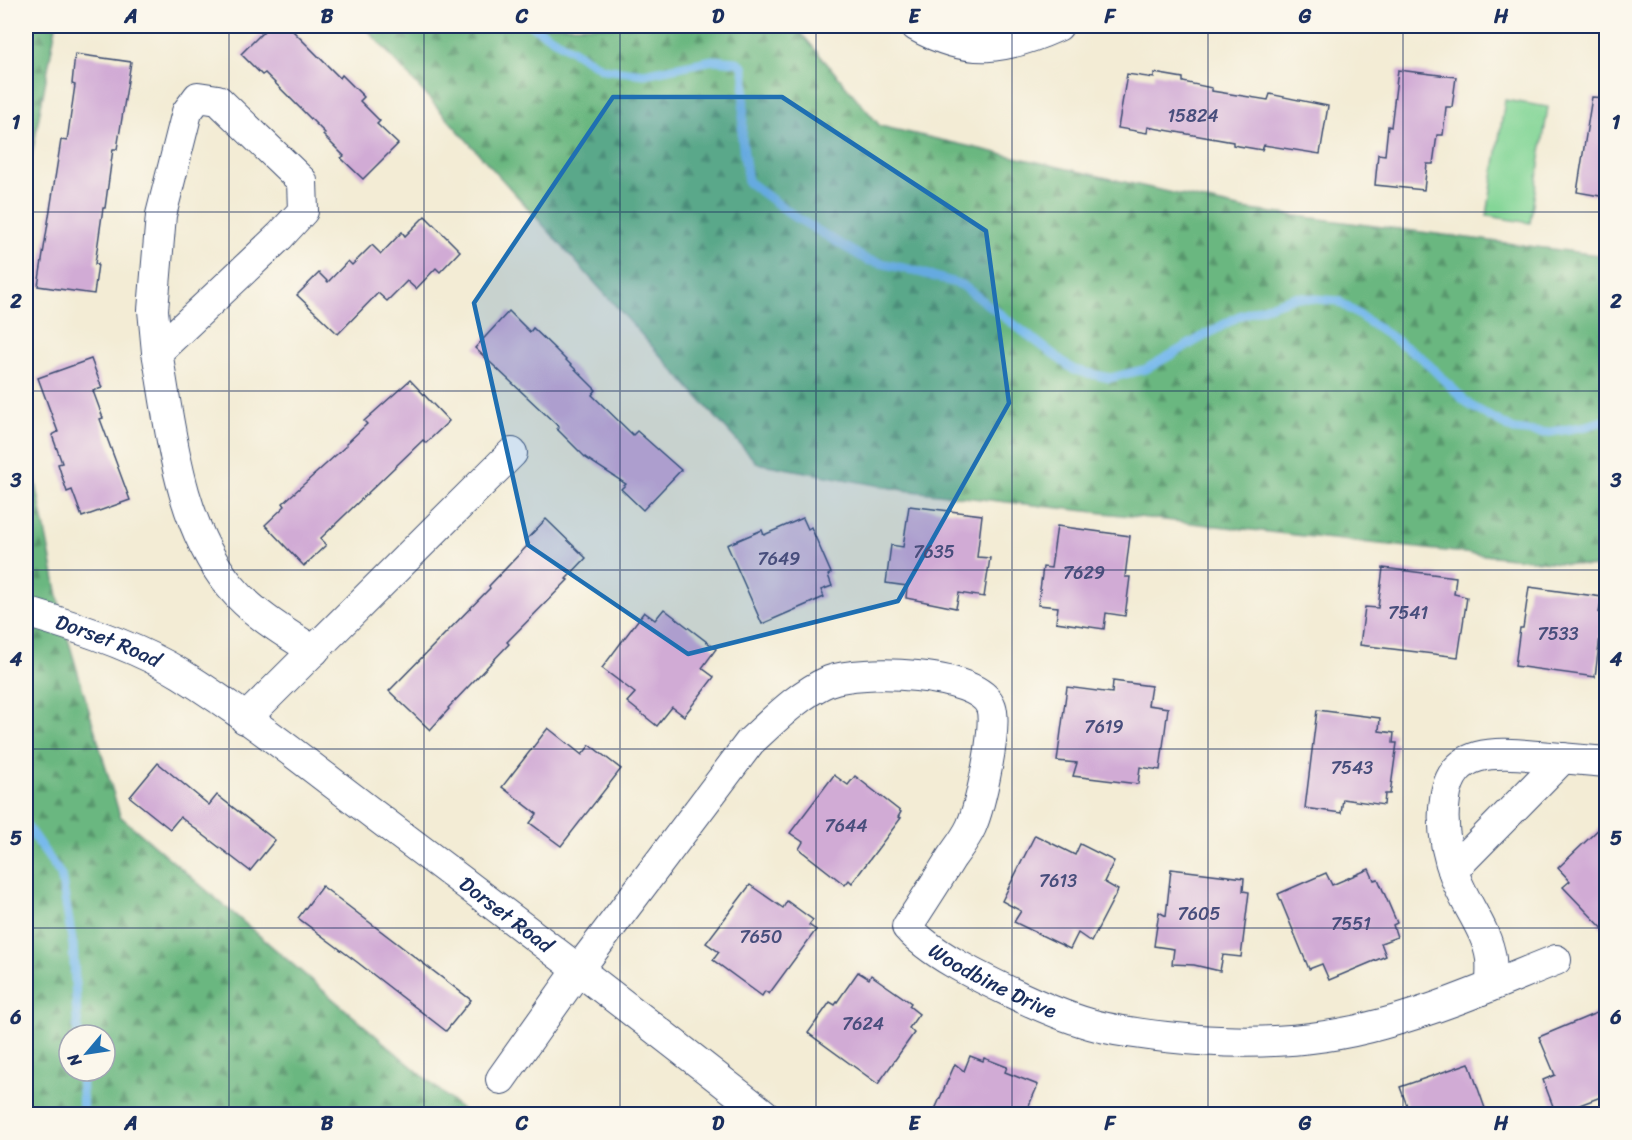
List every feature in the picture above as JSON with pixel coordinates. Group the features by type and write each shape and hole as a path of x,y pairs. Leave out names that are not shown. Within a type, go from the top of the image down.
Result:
{"street":[{"path":"916,26 954,43 980,48 1007,44 1058,26"},
{"path":"157,352 280,236 303,211 302,181 218,100 198,97 187,112 161,215 153,310 157,352 178,468 195,526 204,544 231,587 260,616 314,651"},
{"path":"245,719 512,453"},
{"name":"Dorset Road","path":"26,612 73,626 180,673 579,969 764,1114"},
{"name":"Woodbine Drive","path":"579,969 750,742 782,712 829,681 852,676 916,675 961,683 980,692 991,708 992,747 971,827 907,927 915,936 970,973 1034,1004 1090,1024 1136,1034 1206,1042 1245,1043 1322,1036 1380,1025 1437,1007 1491,986"},
{"path":"1556,960 1491,986 1491,960 1488,947 1449,859 1442,813 1448,782 1453,772 1462,764 1477,756 1500,753 1606,762"},
{"path":"1453,870 1563,758"},
{"path":"501,1079 579,969"}],"highlighted area":[{"path":"613,97 782,97 986,231 1009,403 898,601 688,654 528,545 474,303"}],"green space":[{"path":"26,26 56,26 26,186"},
{"path":"364,26 795,26 880,126 1243,209 1606,256 1606,568 903,490 757,463"},
{"path":"1505,100 1548,107 1530,223 1487,216"},
{"path":"26,432 63,622 120,816 467,1114 26,1114"}],"building":[{"path":"269,26 288,26 340,78 342,75 364,97 360,101 380,121 377,124 398,144 363,179 341,158 344,156 323,135 325,133 265,73 262,75 241,54"},
{"path":"75,54 131,62 117,149 113,149 105,208 103,208 95,264 98,264 94,294 38,286 61,140 67,141 75,85 72,84"},
{"path":"1398,70 1456,77 1452,107 1446,107 1443,135 1437,135 1433,164 1427,164 1424,190 1375,185 1378,154 1385,155 1388,126 1391,127"},
{"path":"1154,73 1183,78 1183,82 1212,88 1212,91 1268,100 1270,94 1328,106 1320,154 1264,145 1262,150 1233,145 1233,142 1148,127 1147,133 1118,128 1127,74 1154,78"},
{"path":"1592,97 1606,98 1606,197 1577,192"},
{"path":"425,216 460,251 440,272 436,268 416,289 407,281 387,301 378,293 338,334 297,295 319,273 328,282 348,261 352,265 372,245 381,254 402,232 405,236"},
{"path":"509,311 530,332 533,328 596,390 592,395 633,435 637,431 681,470 643,510 621,489 626,484 586,458 557,429 559,427 475,348"},
{"path":"91,359 102,388 93,391 103,418 100,419 130,500 82,517 72,490 67,492 58,464 62,463 52,435 58,432 38,378"},
{"path":"410,380 449,421 426,443 423,440 320,539 326,545 304,566 265,525 285,506 283,503 367,424 364,421"},
{"path":"909,506 982,515 977,557 990,558 984,597 959,593 956,608 906,598 907,586 886,583 891,545 903,547"},
{"path":"803,518 808,529 811,527 831,573 828,575 832,586 821,590 824,597 762,624 727,545 762,530 764,535"},
{"path":"546,519 586,558 566,579 568,580 507,642 509,644 430,730 389,691 490,588 489,586 529,544 526,540"},
{"path":"1057,526 1130,536 1125,577 1130,577 1125,616 1106,613 1104,629 1056,622 1058,607 1038,605 1043,567 1051,568"},
{"path":"1383,568 1456,577 1454,594 1467,597 1458,657 1360,645 1365,607 1378,608"},
{"path":"1529,587 1602,597 1599,613 1603,613 1595,677 1515,666"},
{"path":"664,609 716,649 702,668 714,677 684,716 672,707 657,726 627,702 635,693 602,668 644,612 655,620"},
{"path":"1113,681 1151,686 1148,705 1168,708 1160,770 1140,767 1138,784 1073,776 1077,763 1057,761 1067,687 1112,693"},
{"path":"1317,710 1380,718 1379,731 1394,733 1393,743 1397,743 1390,794 1385,794 1384,805 1343,799 1341,813 1305,808"},
{"path":"548,728 582,755 590,745 621,769 561,846 530,823 537,814 502,787"},
{"path":"158,763 209,805 217,795 275,840 250,871 180,817 170,829 130,797"},
{"path":"834,775 848,785 855,776 901,812 898,817 901,818 852,883 849,880 845,885 799,849 803,842 790,833"},
{"path":"1606,822 1606,932 1563,887 1570,881 1558,868"},
{"path":"1035,835 1075,855 1080,844 1114,861 1104,882 1118,890 1091,942 1078,933 1070,949 1014,922 1021,911 1002,901"},
{"path":"1171,869 1244,878 1243,891 1249,892 1241,957 1223,955 1220,971 1194,965 1172,964 1174,949 1154,946 1159,912 1166,916"},
{"path":"1369,869 1374,880 1378,879 1397,923 1393,925 1397,937 1381,943 1386,956 1329,980 1322,964 1309,969 1278,894 1326,873 1332,885"},
{"path":"750,885 783,908 787,901 813,920 809,925 816,930 769,994 765,991 762,996 713,960 719,952 706,943"},
{"path":"322,886 471,1000 446,1031 298,918"},
{"path":"858,972 869,979 871,975 911,1003 909,1006 919,1014 909,1028 914,1033 878,1084 808,1033 830,1002 835,1005"},
{"path":"1606,1009 1606,1095 1556,1114 1543,1080 1555,1075 1539,1037"},
{"path":"970,1056 983,1061 984,1058 1007,1067 1005,1072 1038,1085 1025,1114 933,1114 955,1064 964,1071"},
{"path":"1469,1063 1487,1114 1410,1114 1400,1087"}],"waterway":[{"path":"532,26 603,69 644,74 713,60 737,62 743,66 745,77 742,139 748,182 797,218 867,260 962,285 1074,370 1110,378 1146,369 1239,316 1295,297 1338,301 1422,358 1469,405 1514,430 1545,433 1587,426 1606,420"},
{"path":"26,825 61,875 73,945 77,1023"},
{"path":"82,1083 83,1114"}]}
